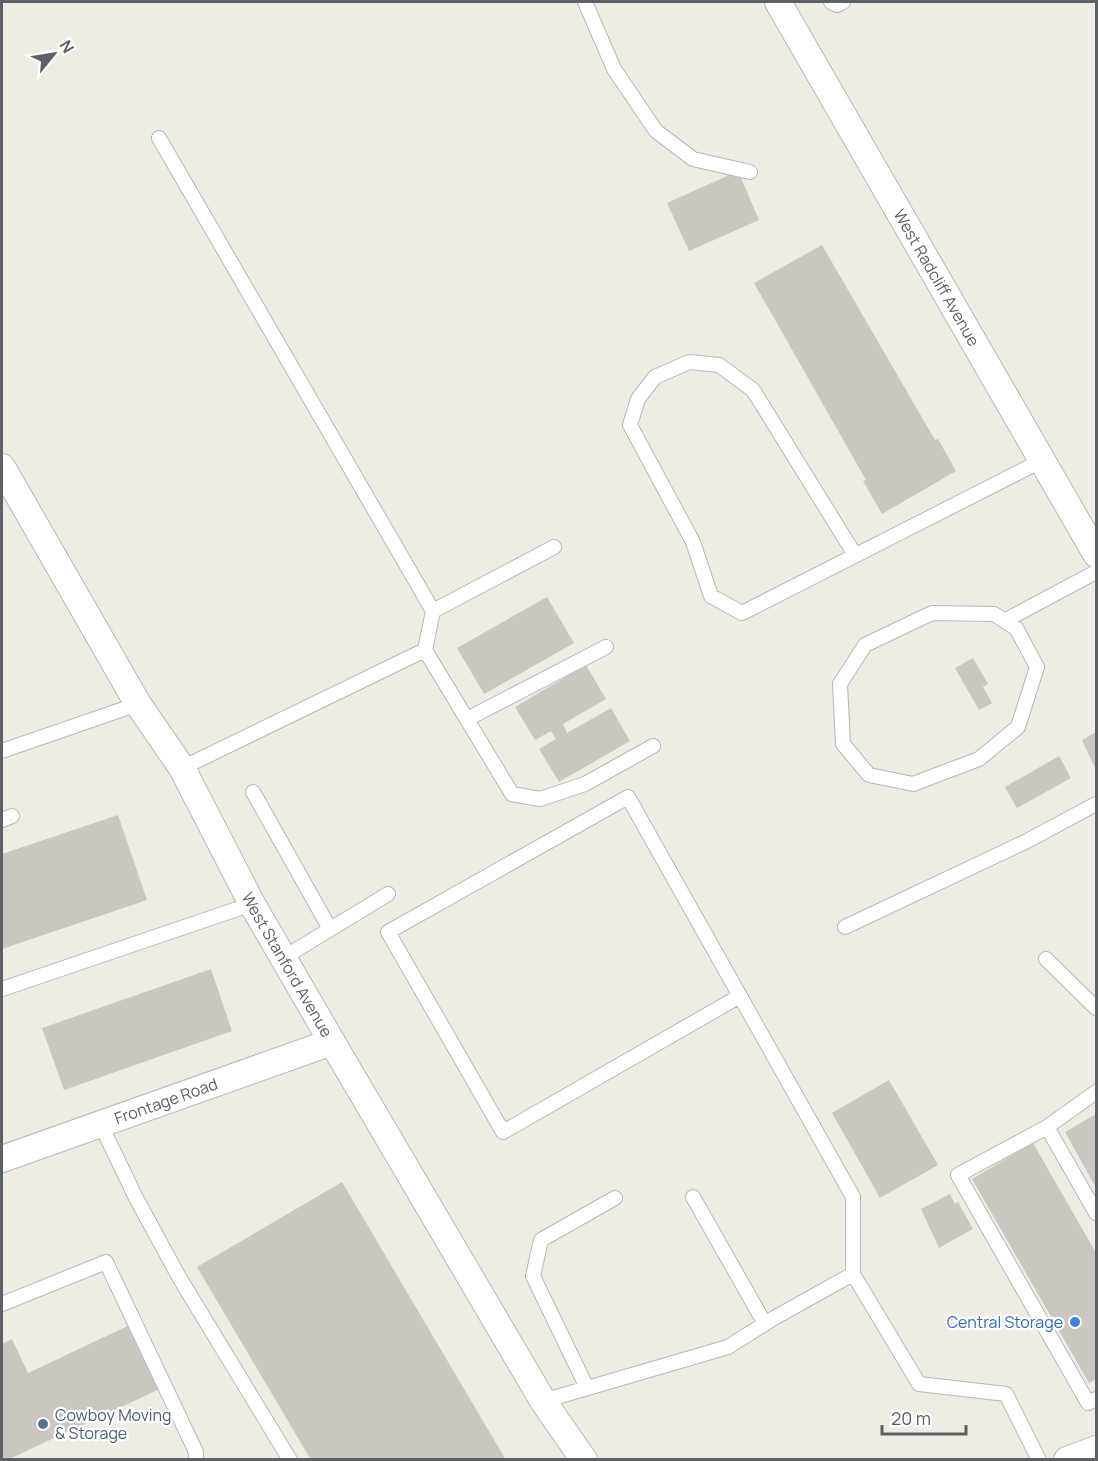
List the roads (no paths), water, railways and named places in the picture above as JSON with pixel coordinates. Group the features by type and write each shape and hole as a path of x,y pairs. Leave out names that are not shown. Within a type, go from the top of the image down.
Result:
{"street":[{"name":"West Radcliff Avenue","path":"778,2 1096,554"},
{"name":"West Stanford Avenue","path":"5,480 138,704 182,768 252,904 283,958 543,1401 584,1460"},
{"name":"Frontage Road","path":"2,1159 332,1042"},
{"path":"1067,1460 1096,1449"}],"lane":[{"path":"585,2 614,69 656,131 693,159 750,172"},
{"path":"831,2 837,5 843,2"},
{"path":"159,138 433,611 425,650 512,794 540,799 585,784 653,746"},
{"path":"855,555 753,390 719,366 689,362 655,377 638,399 630,425 693,542 711,596 742,613 1042,460"},
{"path":"433,611 554,548"},
{"path":"1006,620 1096,572"},
{"path":"932,613 994,614 1006,620 1016,628 1036,667 1018,727 979,759 912,784 870,775 843,744 840,684 866,645 932,613"},
{"path":"467,719 606,647"},
{"path":"182,768 425,650"},
{"path":"2,751 138,704"},
{"path":"253,792 330,929"},
{"path":"740,996 503,1132 388,932 628,797 854,1197 853,1274 919,1384 1006,1394 1039,1460"},
{"path":"845,927 1028,841 1096,804"},
{"path":"283,958 388,894"},
{"path":"2,990 252,904"},
{"path":"1046,959 1096,1008"},
{"path":"1096,1092 1047,1126 958,1175 1088,1402 1096,1399"},
{"path":"100,1123 136,1198 180,1277 290,1460"},
{"path":"1047,1126 1096,1213"},
{"path":"693,1197 765,1324"},
{"path":"587,1388 533,1276 541,1240 615,1198"},
{"path":"2,1304 106,1263 196,1452 196,1460"},
{"path":"543,1401 728,1347 853,1274"}],"place":[{"name":"Central Storage","path":"1075,1322"},
{"name":"Cowboy Moving & Storage","path":"43,1424"}]}
